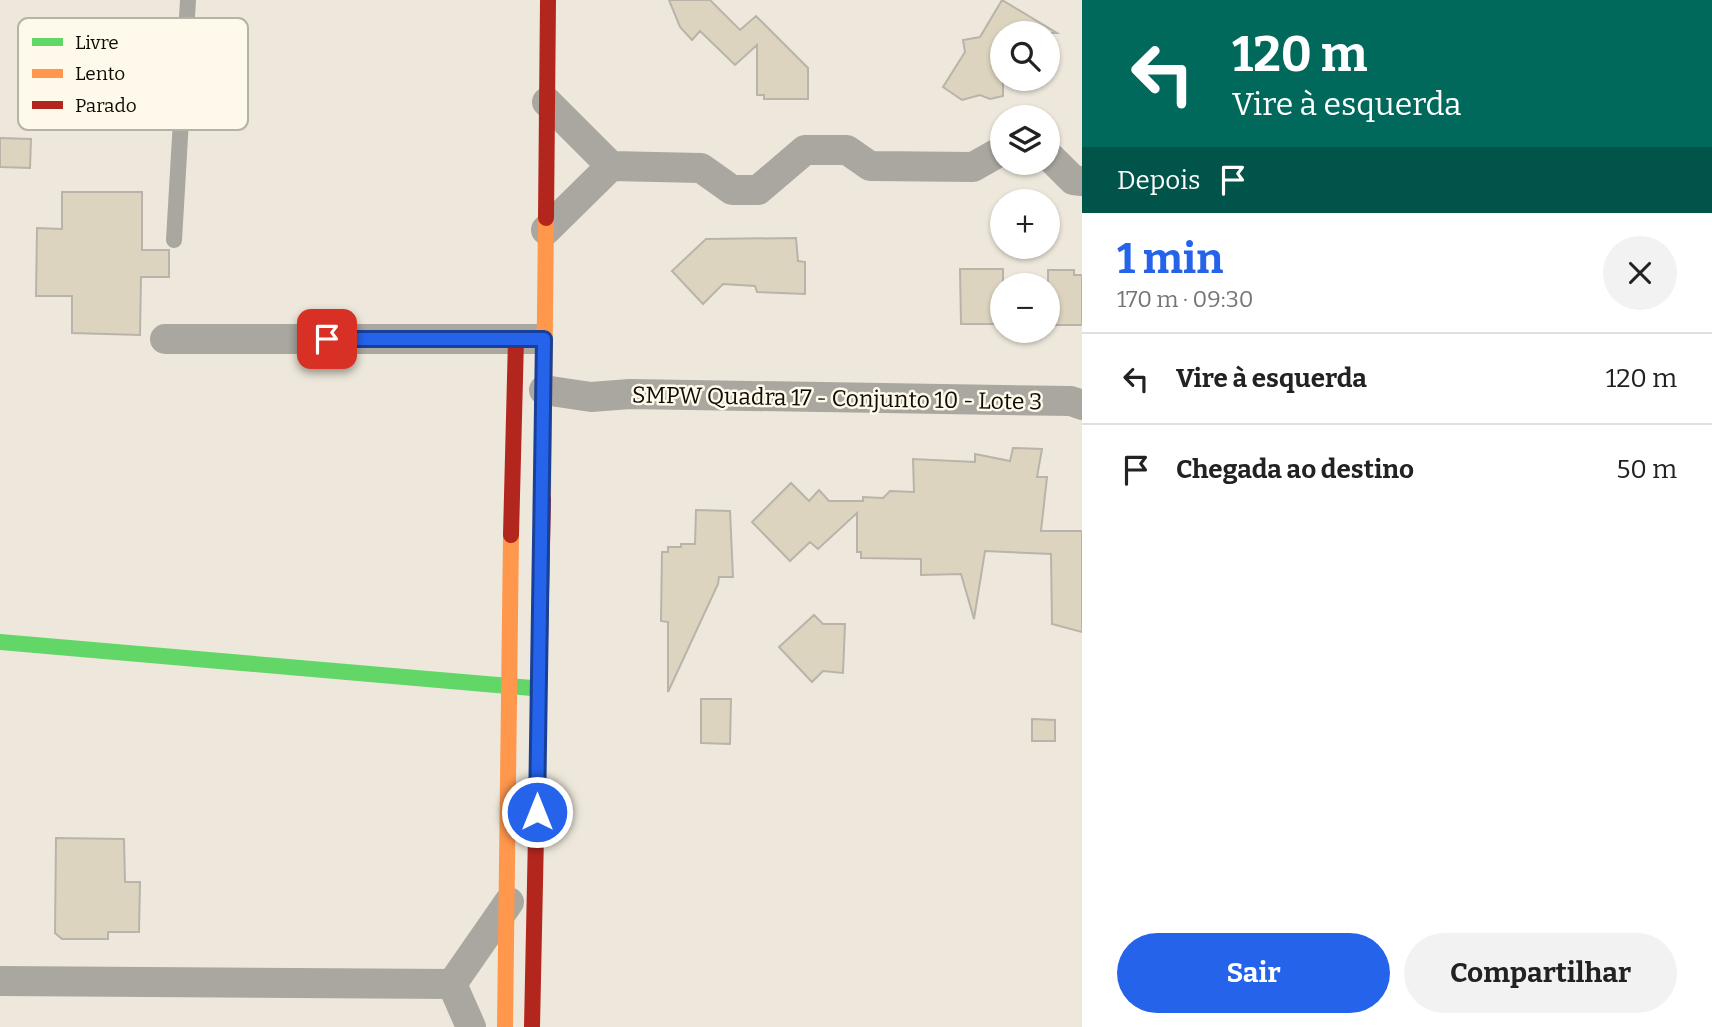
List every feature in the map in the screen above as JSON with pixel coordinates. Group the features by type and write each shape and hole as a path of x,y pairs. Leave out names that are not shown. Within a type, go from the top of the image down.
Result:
{"street":[{"path":"505,1027 508,686 530,339 545,230 548,0"},
{"path":"547,102 611,166 701,168 732,190 758,190 805,150 847,150 870,166 972,167 990,157"},
{"path":"545,230 611,166"},
{"path":"1060,167 1073,180 1082,181"},
{"path":"165,339 530,339"},
{"path":"530,339 544,390 532,1027"},
{"name":"SMPW Quadra 17 - Conjunto 10 - Lote 3","path":"544,390 591,397 630,394 1043,400 1071,401 1082,405"},
{"path":"544,438 591,397"},
{"path":"0,642 538,688"},
{"path":"452,984 537,862"},
{"path":"0,981 452,984"},
{"path":"452,984 471,1027"}],"lane":[{"path":"187,18 188,0"},
{"path":"174,240 180,130"}],"building":[{"path":"669,0 710,0 740,30 756,16 808,68 808,99 764,99 764,95 757,95 757,45 735,65 700,31 692,40 680,27"},
{"path":"1002,0 1037,21 990,21 990,91 1003,91 1003,96 990,99 980,95 962,100 943,87 965,52 963,40 980,37"},
{"path":"0,138 31,139 30,168 0,167"},
{"path":"62,192 142,192 142,250 169,250 169,277 141,277 140,335 72,333 72,296 36,296 37,228 62,229"},
{"path":"796,238 798,261 805,262 805,294 757,292 755,286 723,284 703,304 672,271 706,239"},
{"path":"960,269 1003,269 1003,273 990,273 990,324 961,324"},
{"path":"1048,270 1074,270 1074,275 1082,275 1082,325 1060,325 1060,273 1048,273"},
{"path":"1013,448 1042,449 1037,477 1047,477 1041,531 1082,531 1082,632 1052,624 1051,554 985,551 974,619 961,574 921,575 921,559 861,558 861,552 857,552 857,513 818,549 810,542 790,561 752,522 791,483 809,501 819,490 829,501 863,501 863,497 883,498 890,491 914,492 913,459 975,462 975,454 1010,461"},
{"path":"696,510 730,511 733,577 719,577 668,692 668,622 661,621 662,552 668,552 668,547 695,544"},
{"path":"814,615 823,624 845,624 843,673 823,671 812,682 779,647"},
{"path":"701,699 731,699 730,744 701,743"},
{"path":"1032,719 1055,720 1055,741 1032,741"},
{"path":"56,838 124,839 125,882 140,882 139,932 108,932 108,939 62,939 55,933"}],"traffic: fast":[{"path":"0,642 532,688"}],"traffic: slow":[{"path":"543,499 546,218"},
{"path":"505,1027 511,535"}],"traffic: jam":[{"path":"546,218 548,0"},
{"path":"511,535 516,339"},
{"path":"532,1027 543,499"}],"route":[{"path":"327,339 544,339 537,812"}]}
